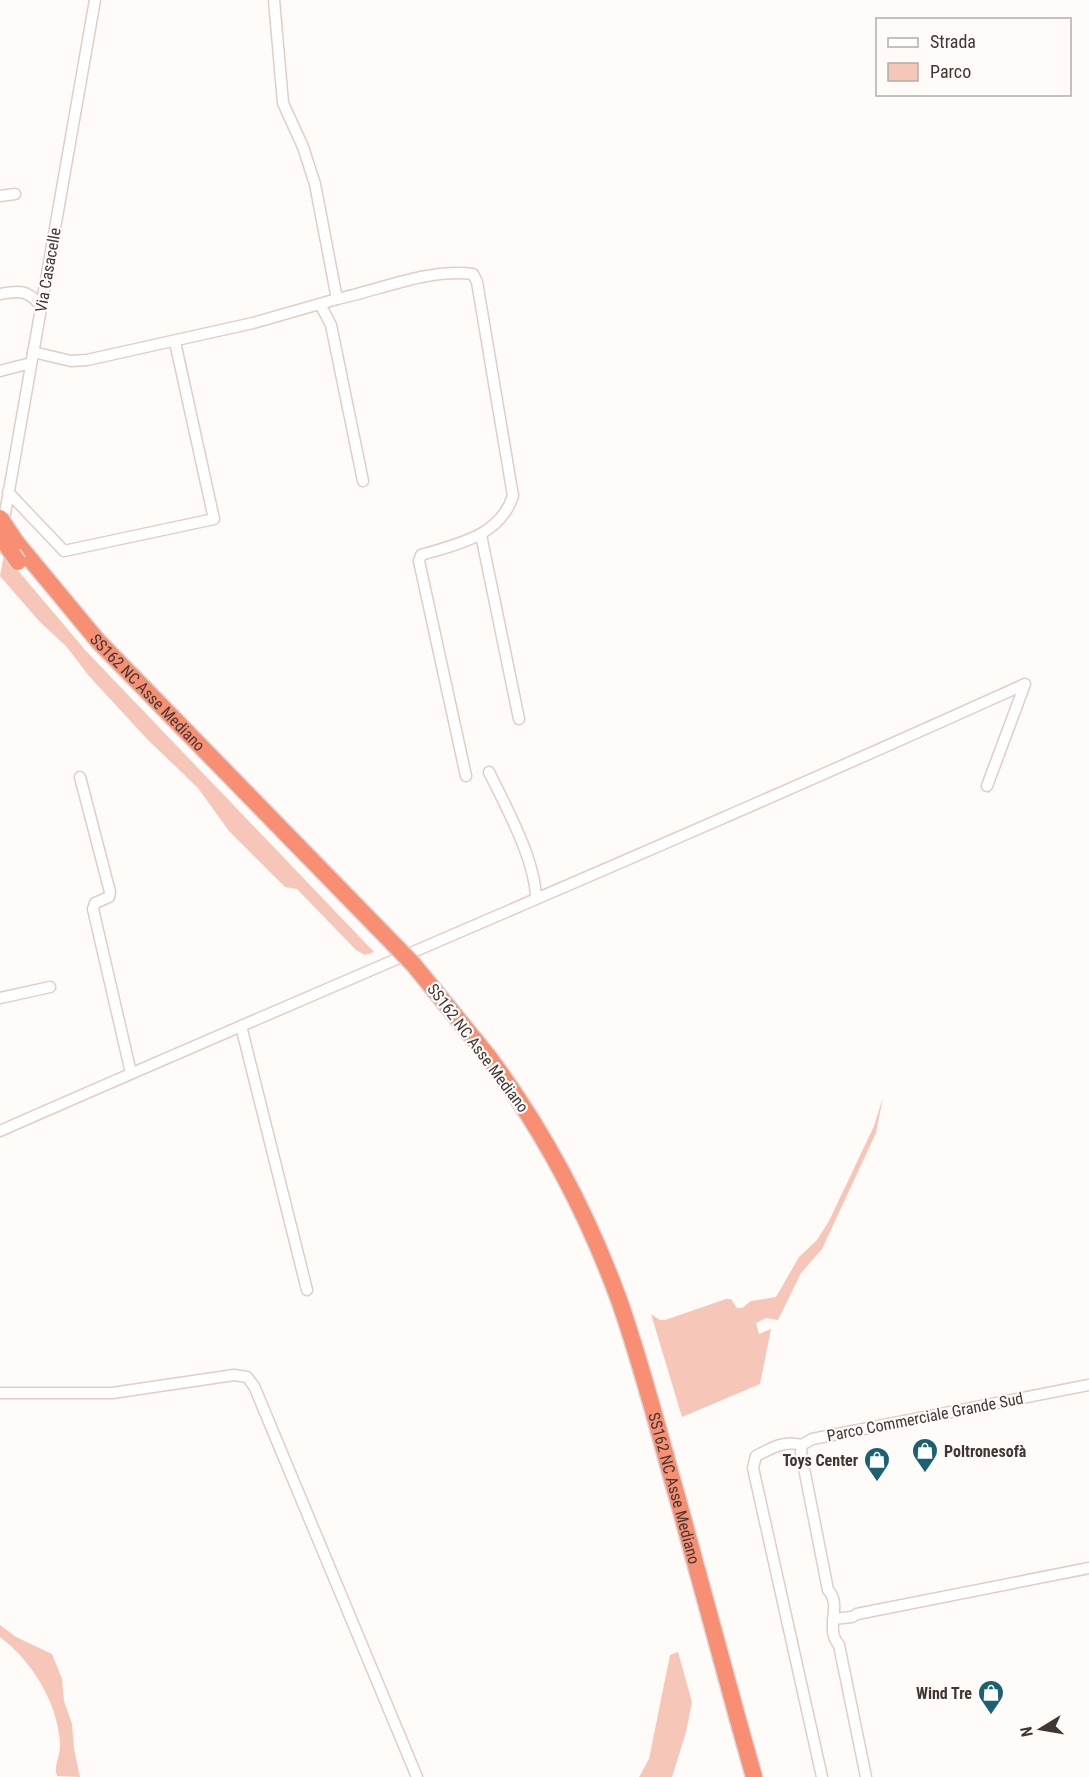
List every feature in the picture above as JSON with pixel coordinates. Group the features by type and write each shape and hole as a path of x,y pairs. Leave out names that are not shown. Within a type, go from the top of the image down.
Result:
{"highway":[{"name":"SS162 NC Asse Mediano","path":"0,518 5,539 18,562 105,663 372,929"},
{"name":"SS162 NC Asse Mediano","path":"5,539 372,929 432,1002 484,1059 560,1179 608,1297 652,1426 742,1777"},
{"name":"SS162 NC Asse Mediano","path":"683,1541 753,1777"}],"street":[{"name":"Via Casacelle","path":"5,539 8,492 95,0"},
{"path":"274,0 283,103 303,147 315,184 337,299"},
{"path":"0,196 15,194"},
{"path":"0,371 32,357 71,361 87,360 175,342 321,306 337,299 413,280 461,273 473,274 477,282 513,496 502,518 481,535 419,557 466,776"},
{"path":"0,294 23,290 29,292 42,307"},
{"path":"321,306 331,325 363,481"},
{"path":"8,492 64,551 214,519 175,342"},
{"path":"481,535 519,719"},
{"path":"0,1131 605,870 1025,684 987,786"},
{"path":"489,772 523,850 536,898"},
{"path":"80,777 110,892 109,897 94,904 93,909 131,1073"},
{"path":"0,998 50,987"},
{"path":"241,1026 307,1290"},
{"path":"0,1393 112,1393 234,1375 247,1377 254,1386 417,1777"},
{"name":"Parco Commerciale Grande Sud","path":"822,1777 753,1468 756,1456 781,1443 792,1442 802,1445 812,1439 1089,1385"},
{"path":"802,1445 801,1453 828,1590 825,1595 833,1619 834,1640 838,1645 866,1777"},
{"path":"833,1619 839,1614 850,1612 857,1614 1089,1568"}],"green space":[{"path":"4,554 86,651 374,952 365,955 356,950 297,889 285,887 229,831 198,788 147,739 89,676 66,646 40,622 0,576"},
{"path":"883,1097 876,1133 822,1249 801,1273 778,1320 766,1318 756,1323 759,1334 771,1329 760,1384 682,1417 651,1314 660,1320 665,1320 726,1299 731,1299 737,1308 742,1308 751,1301 776,1297 799,1257 817,1240 829,1221 874,1126"},
{"path":"0,1625 16,1637 52,1654 62,1679 64,1701 72,1724 80,1777 57,1776 60,1744 49,1698 23,1658 0,1637"},
{"path":"678,1652 692,1702 686,1732 672,1777 639,1777 649,1759 670,1655"}],"place":[{"name":"Poltronesofà","path":"925,1474"},
{"name":"Toys Center","path":"877,1483"},
{"name":"Wind Tre","path":"991,1716"}]}
